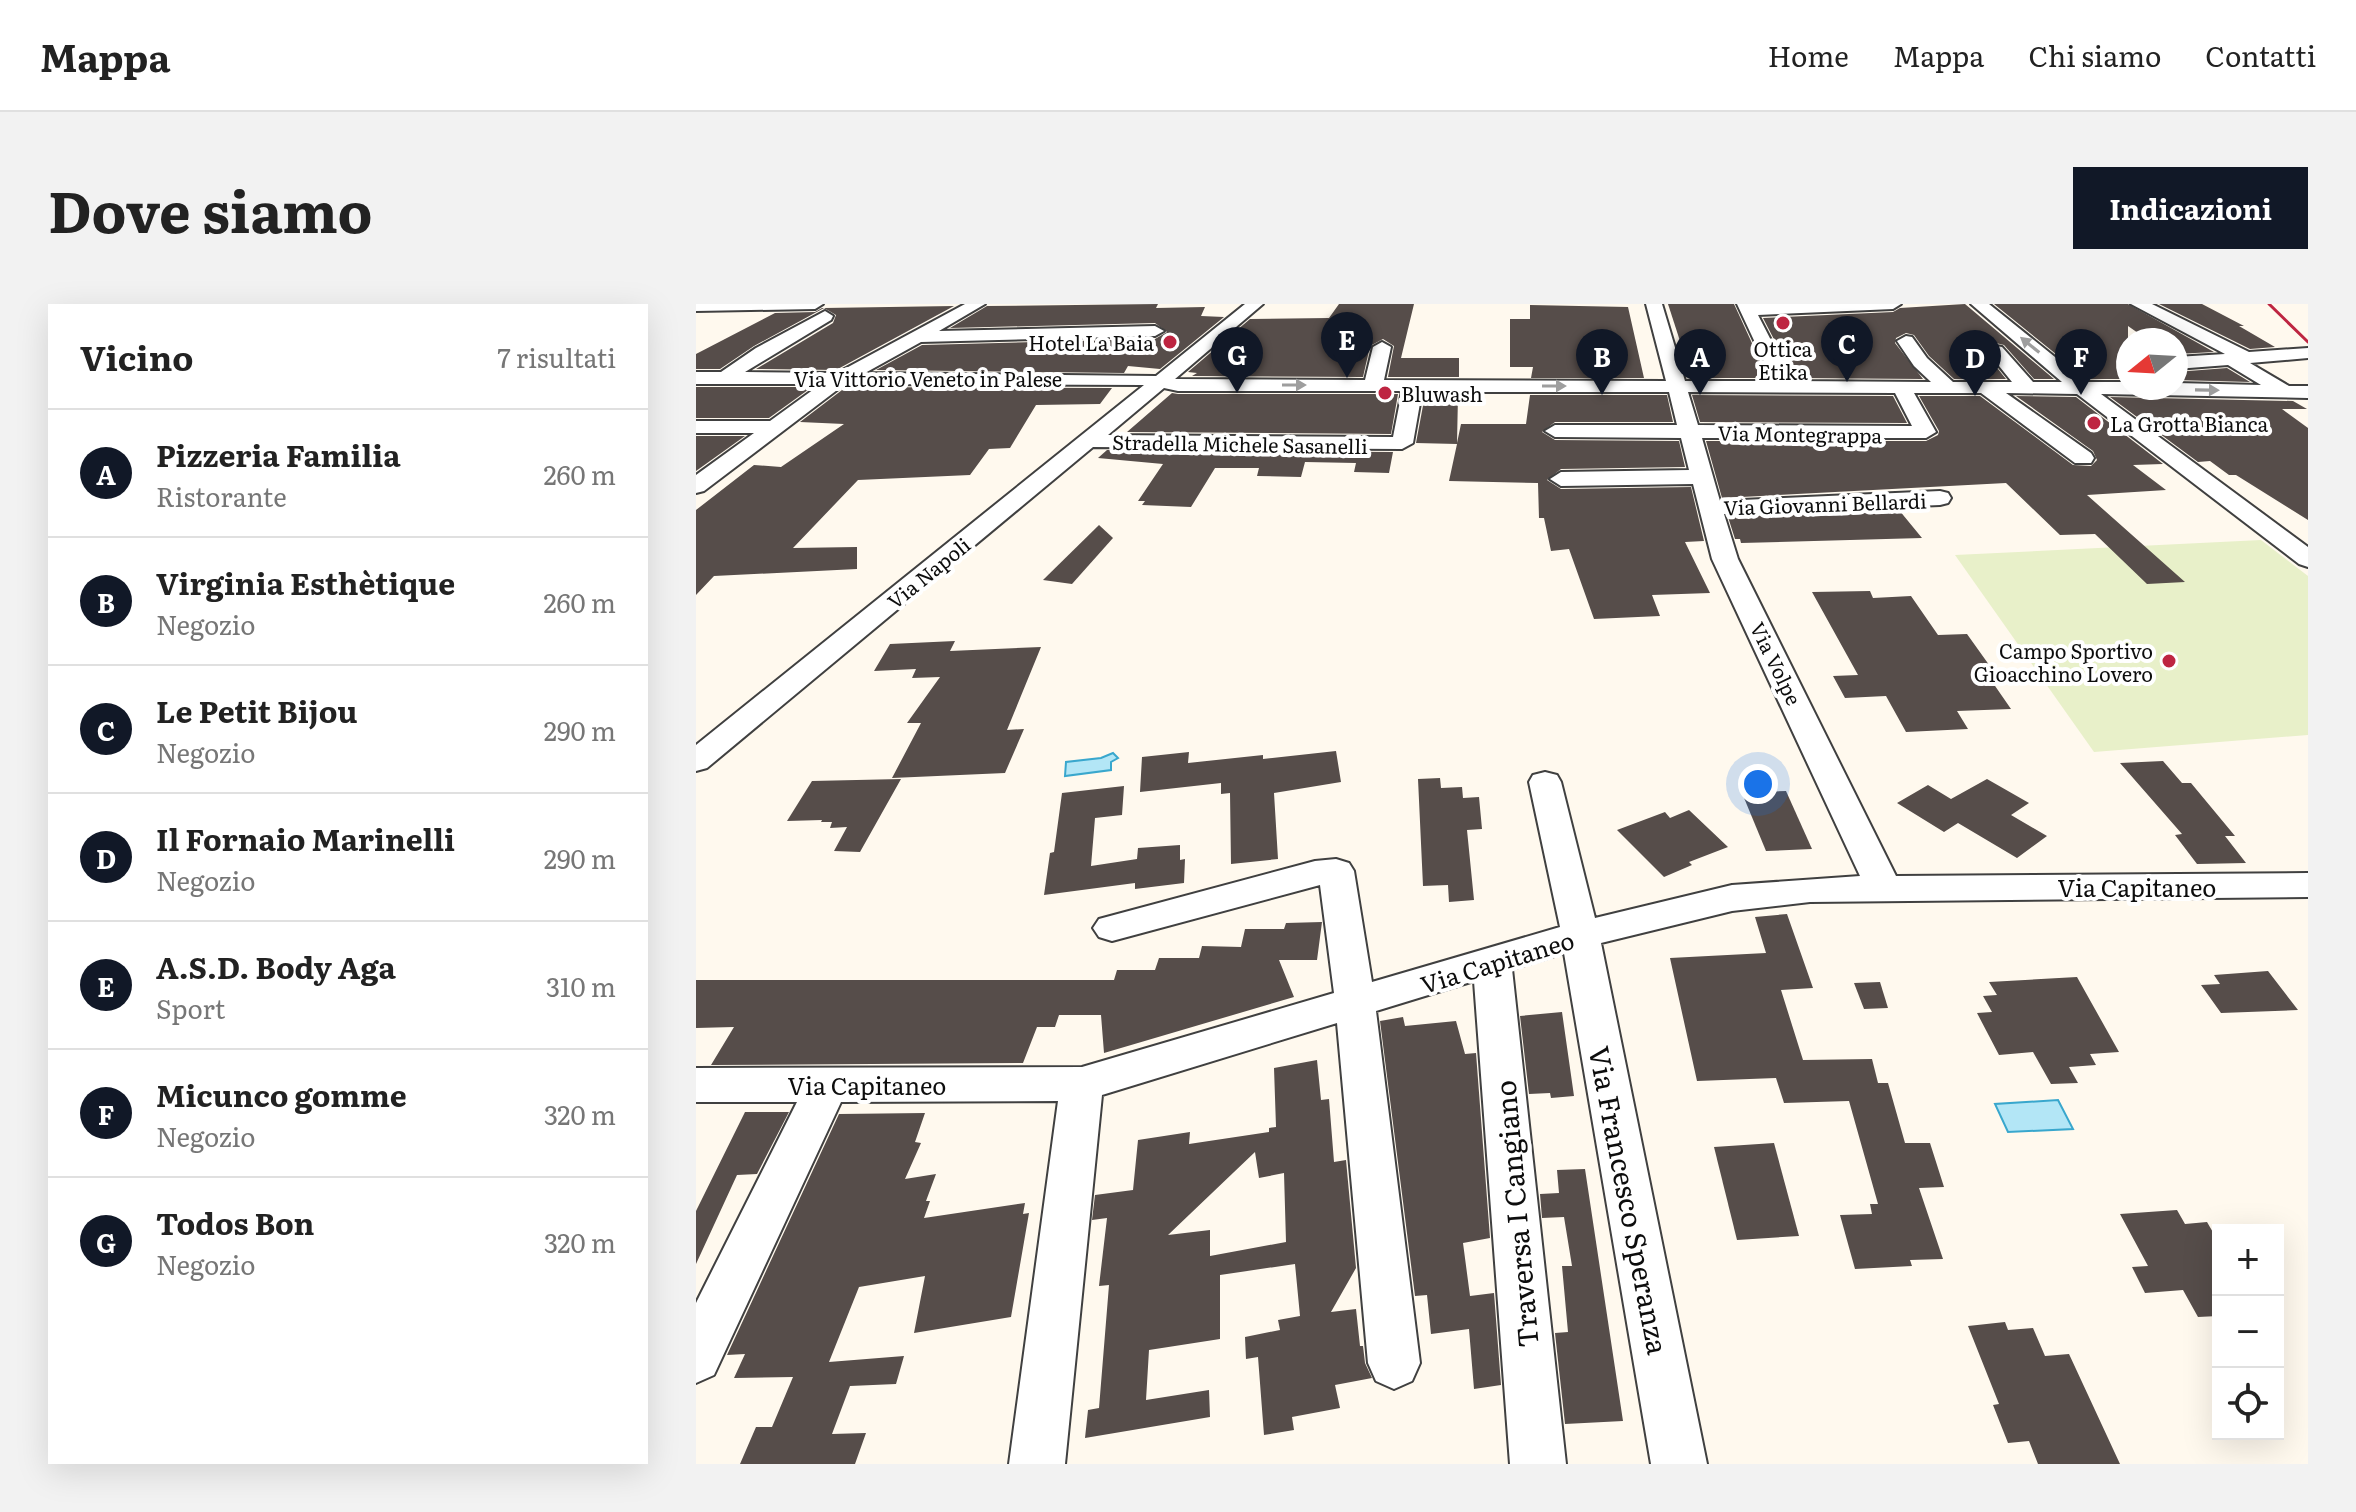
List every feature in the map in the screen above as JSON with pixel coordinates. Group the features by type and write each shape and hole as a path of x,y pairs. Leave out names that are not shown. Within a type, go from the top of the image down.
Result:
{"street":[{"path":"837,381 977,304"},
{"name":"Via Napoli","path":"696,761 1255,304"},
{"name":"Via Volpe","path":"1654,304 1725,559 1884,888"},
{"path":"1785,387 1747,307 1893,304"},
{"path":"1979,304 2061,370 2116,385"},
{"path":"2139,304 2238,357 2308,406"},
{"path":"704,305 820,310"},
{"path":"725,378 820,310"},
{"path":"696,486 837,381 916,316"},
{"path":"918,337 1155,331"},
{"path":"1906,341 1920,362 1948,387"},
{"path":"1373,386 1382,347"},
{"path":"1996,351 2027,387"},
{"path":"2188,362 2306,353"},
{"name":"Via Vittorio Veneto in Palese","path":"696,378 1676,387 1948,387 1990,380 2027,387 2084,378"},
{"path":"2084,378 2308,559"},
{"path":"1990,380 2083,458"},
{"name":"Via Vittorio Veneto in Palese","path":"696,384 837,381"},
{"name":"Stradella Michele Sasanelli","path":"1089,441 1392,445 1402,443 1413,386"},
{"name":"Via Montegrappa","path":"1555,431 1926,432 1901,387"},
{"path":"2188,390 2308,392"},
{"path":"696,427 776,427"},
{"path":"1561,479 1700,477"},
{"name":"Via Giovanni Bellardi","path":"1710,508 1940,498"},
{"name":"Via Francesco Speranza","path":"1545,782 1580,935 1679,1464"},
{"path":"1112,928 1315,873 1336,871 1355,1003 1394,1363"},
{"name":"Via Capitaneo","path":"696,1085 1082,1084 1580,935 1732,898 1810,890 1884,888 2308,885"},
{"name":"Traversa I Cangiano","path":"1492,963 1538,1464"},
{"path":"696,1357 828,1084"},
{"path":"1037,1464 1082,1084"}],"green space":[{"name":"Campo Sportivo Gioacchino Lovero","path":"2261,540 2308,576 2308,735 2094,752 1955,555"}],"water":[{"path":"1113,753 1118,758 1111,762 1111,770 1065,776 1066,762 1101,758"},
{"path":"2058,1100 2073,1129 2008,1132 1995,1104"}],"building":[{"path":"1158,304 1156,308 1205,307 1201,316 1224,317 1160,369 1128,366 1124,373 876,370 922,345 1155,339 1167,332 1155,323 950,328 987,306"},
{"path":"1339,304 1414,304 1401,358 1459,358 1459,377 1388,377 1394,346 1383,339 1370,346 1363,377 1192,376 1197,373 1188,372 1250,319 1329,318"},
{"path":"1668,304 1734,304 1768,378 1692,378"},
{"path":"1965,304 2054,379 2034,379 2004,345 1996,343 1986,348 1985,353 2006,379 1954,379 1929,356 1914,335 1906,333 1896,338 1895,343 1923,379 1794,378 1763,318 1893,312 1900,308"},
{"path":"1994,304 2128,304 2171,328 2116,328 2116,379 2087,379"},
{"path":"2159,304 2202,304 2275,347 2250,349"},
{"path":"1530,305 1628,307 1644,378 1531,378 1533,367 1510,367 1510,319 1530,319"},
{"path":"954,306 836,370 756,369 833,323 836,315 824,308"},
{"path":"822,308 720,369 696,369 696,354 775,313 815,312"},
{"path":"2188,337 2214,352 2188,353"},
{"path":"2227,368 2250,382 2188,380 2188,371"},
{"path":"696,387 812,387 769,418 696,418"},
{"path":"846,387 1112,388 1100,404 1036,405 1010,448 989,449 970,475 858,480 793,548 857,547 857,569 714,576 696,595 696,510 754,465 781,467 844,424 800,422"},
{"path":"1172,393 1398,394 1391,434 1127,432"},
{"path":"1425,395 1458,395 1457,443 1461,424 1526,424 1530,395 1667,395 1673,422 1555,422 1542,432 1555,440 1679,441 1685,467 1561,469 1547,480 1561,489 1691,487 1704,541 1685,542 1710,593 1652,595 1660,616 1594,619 1569,549 1551,551 1544,518 1539,518 1538,483 1449,481 1457,444 1416,443"},
{"path":"1692,395 1893,396 1907,423 1700,422"},
{"path":"1919,396 1980,396 2073,465 2091,466 2097,460 2093,451 2016,396 2076,397 2163,464 2133,465 2166,490 2087,495 2185,582 2147,584 2095,534 2060,535 2006,483 1722,498 1706,441 1926,441 1938,435 1939,431"},
{"path":"2110,397 2116,397 2116,400 2293,401 2307,409 2282,409 2308,428 2308,520 2210,461 2198,462"},
{"path":"696,436 745,436 696,471"},
{"path":"1107,450 1393,452 1389,473 1354,472 1356,463 1305,462 1301,477 1257,476 1259,468 1215,468 1191,507 1142,505 1145,501 1138,501 1163,464 1098,458"},
{"path":"1899,510 1922,538 1741,543 1740,539 1735,539 1728,517"},
{"path":"1099,525 1113,538 1072,584 1043,580"},
{"path":"1870,591 1873,598 1911,596 1938,635 1967,634 2002,683 1993,683 2011,709 1957,711 1968,729 1906,732 1886,696 1845,698 1833,676 1858,675 1812,592"},
{"path":"955,641 950,651 1041,647 1007,730 1024,729 1005,773 892,778 921,723 907,723 940,677 912,678 916,669 874,671 890,644"},
{"path":"1336,751 1341,782 1274,793 1278,859 1231,864 1230,793 1221,794 1221,783 1140,792 1142,757 1189,752 1188,763"},
{"path":"2163,761 2182,783 2191,783 2235,836 2225,836 2246,863 2197,864 2175,835 2182,834 2120,763"},
{"path":"1440,778 1441,788 1462,787 1463,798 1479,797 1482,829 1467,830 1474,900 1449,902 1448,885 1423,886 1418,779"},
{"path":"901,779 860,852 834,851 847,827 830,828 832,822 822,820 787,821 812,781"},
{"path":"1987,779 2029,803 2011,815 2047,836 2017,858 1958,823 1944,832 1897,803 1928,785 1951,799"},
{"path":"1124,786 1122,815 1095,818 1091,866 1137,859 1138,848 1180,845 1180,860 1185,859 1184,883 1135,889 1135,883 1044,895 1062,793"},
{"path":"1786,791 1812,849 1766,851 1742,793"},
{"path":"1689,810 1728,847 1689,862 1692,865 1664,877 1617,830 1665,812 1670,818"},
{"path":"1787,914 1813,988 1781,990 1803,1060 1872,1059 1878,1083 1888,1083 1905,1143 1930,1143 1944,1187 1919,1188 1943,1259 1910,1260 1912,1266 1855,1269 1840,1215 1872,1214 1870,1204 1878,1204 1849,1101 1784,1103 1776,1078 1697,1081 1670,958 1766,953 1755,917"},
{"path":"1322,922 1317,960 1279,960 1294,997 1104,1053 1101,1015 1059,1015 1055,1027 1037,1027 1023,1063 711,1065 734,1027 696,1028 696,980 1114,980 1117,970 1155,970 1159,958 1199,958 1202,946 1241,947 1245,929 1284,929 1286,923"},
{"path":"2268,971 2298,1010 2221,1013 2201,985 2220,984 2214,975"},
{"path":"2077,977 2119,1052 2090,1054 2096,1065 2069,1067 2078,1083 2051,1084 2033,1052 1999,1055 1977,1013 1992,1012 1983,996 1997,995 1989,982"},
{"path":"1880,982 1888,1008 1864,1009 1854,983"},
{"path":"1562,1012 1574,1096 1551,1098 1550,1093 1529,1094 1520,1016"},
{"path":"1403,1017 1405,1026 1456,1021 1465,1054 1476,1053 1490,1238 1463,1243 1470,1296 1494,1293 1501,1385 1474,1389 1469,1329 1431,1334 1427,1295 1415,1296 1380,1021"},
{"path":"1317,1060 1321,1100 1329,1099 1334,1162 1346,1160 1356,1268 1331,1312 1356,1309 1360,1346 1363,1346 1365,1363 1372,1378 1335,1385 1340,1408 1292,1417 1294,1430 1264,1435 1258,1357 1246,1359 1245,1337 1280,1330 1278,1320 1300,1316 1295,1264 1220,1275 1220,1339 1149,1350 1146,1400 1209,1390 1210,1417 1085,1438 1088,1410 1099,1408 1109,1285 1099,1286 1107,1218 1092,1220 1095,1195 1133,1190 1138,1140 1190,1132 1189,1144 1269,1132 1269,1128 1276,1127 1274,1068","holes":["1255,1152 1259,1178 1284,1173 1286,1242 1210,1256 1210,1230 1168,1235"]},
{"path":"745,1112 789,1112 757,1174 737,1175 696,1264 696,1211"},
{"path":"925,1113 915,1142 921,1143 905,1179 936,1174 926,1201 930,1201 924,1218 1025,1203 1023,1214 1029,1213 1011,1317 914,1333 925,1276 859,1287 829,1362 904,1356 896,1384 850,1386 832,1434 866,1433 855,1464 740,1464 756,1427 772,1427 793,1377 734,1378 745,1354 727,1355 839,1114"},
{"path":"1774,1143 1799,1236 1737,1240 1714,1147"},
{"path":"1585,1169 1623,1421 1565,1424 1555,1333 1568,1332 1562,1266 1572,1266 1564,1217 1542,1218 1540,1194 1559,1193 1557,1170"},
{"path":"2177,1210 2185,1224 2207,1222 2212,1231 2212,1316 2198,1317 2183,1290 2145,1293 2132,1267 2148,1266 2120,1214"},
{"path":"2005,1322 2008,1330 2033,1328 2045,1356 2069,1354 2120,1464 2038,1464 2029,1441 2008,1443 1993,1405 1999,1404 1968,1326"}],"railway":[{"path":"2269,304 2308,342"}],"place":[{"name":"Ottica Etika","path":"1783,323"},
{"name":"Hotel La Baia","path":"1170,342"},
{"name":"A.S.D. Body Aga","path":"1347,378"},
{"name":"Le Petit Bijou","path":"1847,382"},
{"name":"Todos Bon","path":"1237,393"},
{"name":"Bluwash","path":"1385,393"},
{"name":"Virginia Esthètique","path":"1602,395"},
{"name":"Pizzeria Familia","path":"1700,395"},
{"name":"Micunco gomme","path":"2081,395"},
{"name":"Il Fornaio Marinelli","path":"1975,396"},
{"name":"La Grotta Bianca","path":"2094,423"},
{"name":"Campo Sportivo Gioacchino Lovero","path":"2169,661"}]}
